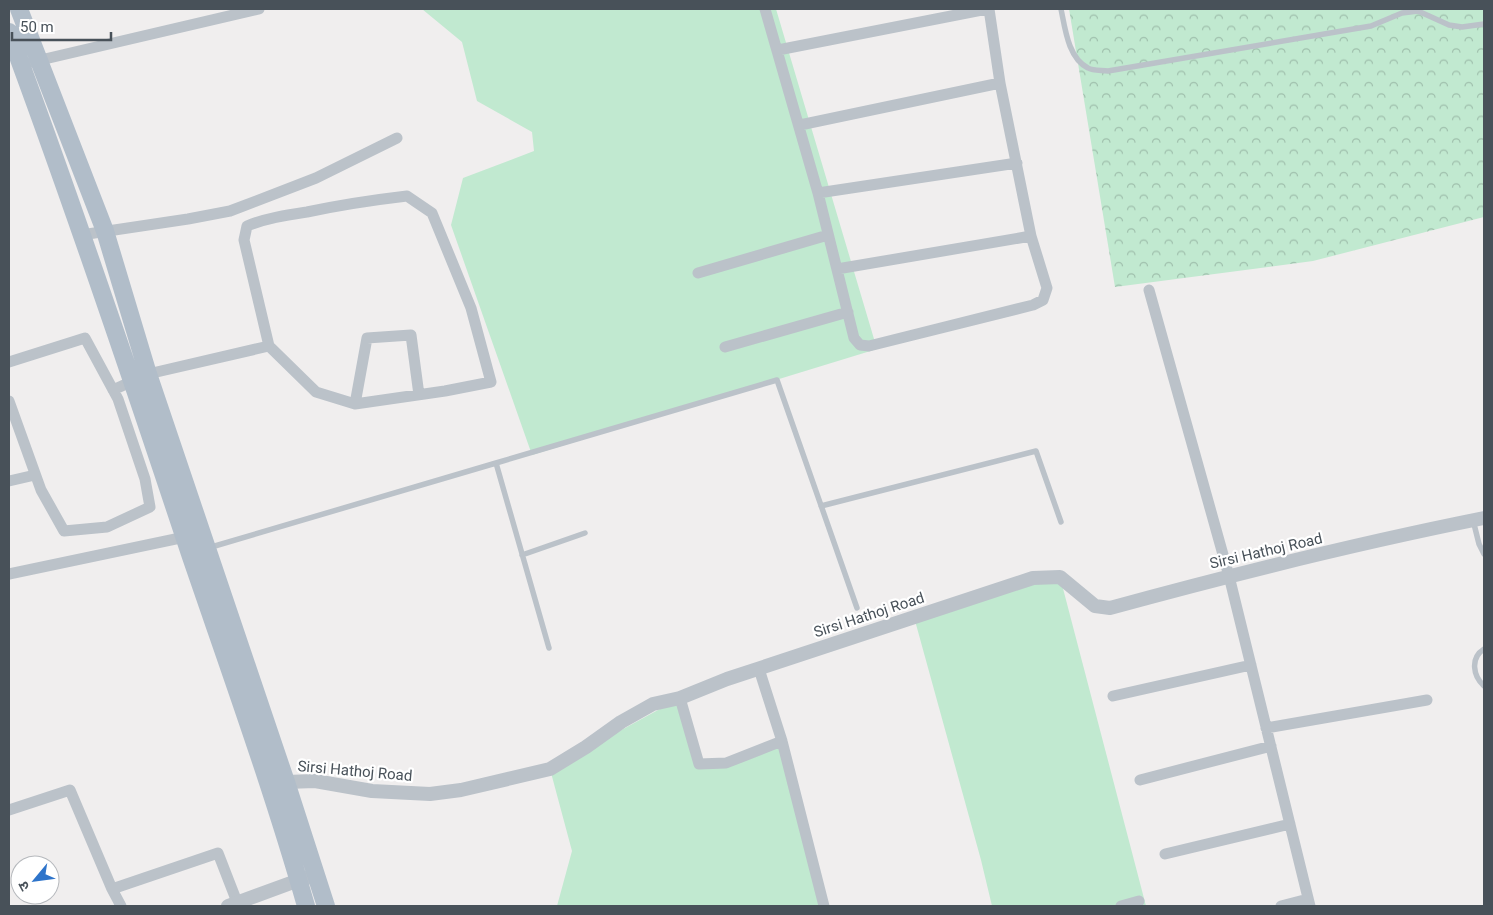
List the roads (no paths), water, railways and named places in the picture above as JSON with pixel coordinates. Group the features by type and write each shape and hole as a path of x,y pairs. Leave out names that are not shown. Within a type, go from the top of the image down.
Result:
{"main road":[{"path":"19,9 105,231 148,374 208,548 278,784 306,906"},
{"path":"9,32 50,142 191,554 278,784 317,875 326,906"}],"street":[{"path":"21,65 258,9"},
{"path":"765,9 800,125 854,338 860,345 869,346 1034,305 1043,300 1047,288 1031,236 1000,83 988,9 778,50"},
{"path":"800,125 1000,83"},
{"path":"81,235 230,211 316,178 397,138"},
{"path":"818,193 1017,163"},
{"path":"407,196 432,213 470,308 491,382 419,394 354,404 316,392 269,346 244,240 247,226 275,217 364,201 407,196"},
{"path":"698,273 828,235"},
{"path":"836,269 1031,236"},
{"path":"1149,290 1229,576 1309,903 1281,906"},
{"path":"725,347 848,312"},
{"path":"354,404 367,338 411,335 419,394"},
{"path":"9,362 85,338 118,399 145,479 150,507 107,527 64,531 40,490 10,407"},
{"path":"113,390 148,374 269,346"},
{"path":"9,481 35,475"},
{"name":"Sirsi Hathoj Road","path":"278,784 315,781 372,792 430,794 461,790 550,770 621,722 653,704 680,698 759,668 1033,578 1060,577 1095,606 1110,608 1229,576 1479,519"},
{"path":"9,574 185,536"},
{"path":"1113,696 1251,664"},
{"path":"759,668 782,741 824,906"},
{"path":"680,698 699,764 726,763 782,741"},
{"path":"1266,728 1427,700"},
{"path":"1140,780 1271,746"},
{"path":"9,810 70,790 121,906"},
{"path":"1164,854 1290,824"},
{"path":"112,889 218,853 232,904 317,875"},
{"path":"1121,906 1139,901"}],"lane":[{"path":"1061,9 1065,31 1074,56 1088,68 1108,71 1371,26 1402,13 1418,11 1449,25 1462,27 1484,24"},
{"path":"191,554 778,380 857,608"},
{"path":"821,506 1036,451 1061,522"},
{"path":"496,463 549,648"},
{"path":"1479,519 1479,544 1484,554"},
{"path":"522,555 585,533"},
{"path":"1484,649 1480,652 1474,663 1476,676 1484,686"}]}
